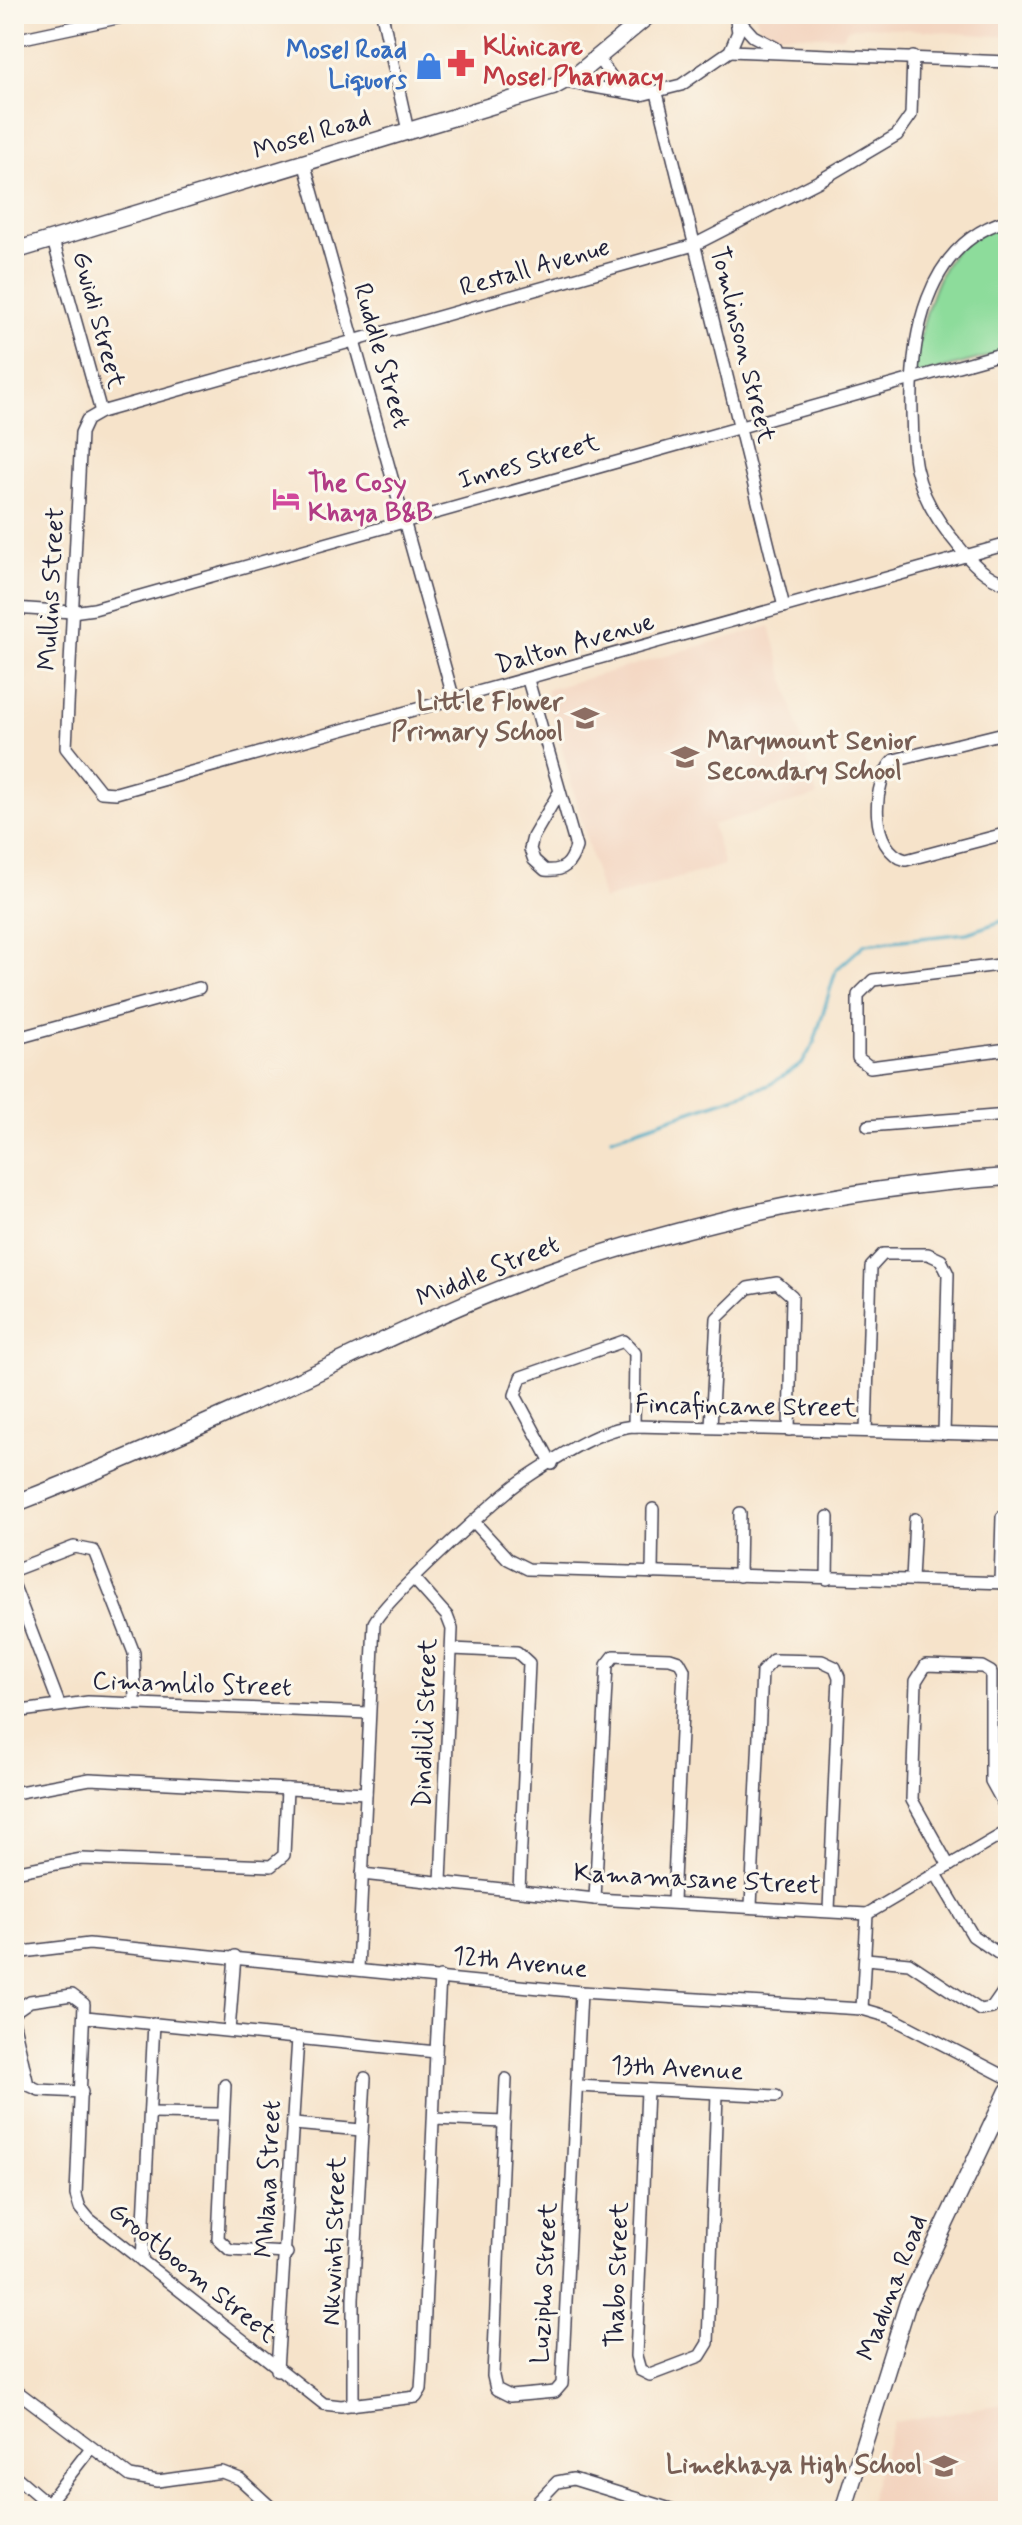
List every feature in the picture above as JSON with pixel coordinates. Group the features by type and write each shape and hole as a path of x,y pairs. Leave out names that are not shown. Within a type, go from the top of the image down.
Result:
{"street":[{"path":"14,40 136,14"},
{"path":"382,14 408,131"},
{"name":"Mosel Road","path":"14,251 565,82 650,14"},
{"path":"565,82 653,94 681,85 730,51 738,32 735,14"},
{"path":"735,14 753,36 785,51"},
{"path":"730,51 1008,62"},
{"name":"Restall Avenue","path":"87,420 101,412 694,245 819,181 897,135 911,115 913,57"},
{"path":"598,58 613,79 653,94"},
{"name":"Tomlinson Street","path":"653,94 784,607"},
{"name":"Ruddle Street","path":"304,162 454,700"},
{"path":"1008,220 969,242 935,280 914,338 911,379 916,469 936,516 967,558 983,572 1008,584"},
{"name":"Gwidi Street","path":"53,240 101,412"},
{"name":"Innes Street","path":"14,608 72,612 140,596 1008,352"},
{"name":"Mullins Street","path":"87,420 81,433 66,748 106,794"},
{"name":"Dalton Avenue","path":"106,794 528,680 1008,544"},
{"path":"528,680 558,794 576,847 572,859 564,868 545,870 534,860 531,843 558,794"},
{"path":"1008,732 898,758 883,776 878,806 887,847 901,859 914,859 1008,833"},
{"path":"1008,964 873,980 858,995 856,1044 858,1058 870,1067 1008,1049"},
{"path":"14,1039 199,988"},
{"path":"868,1126 1008,1115"},
{"name":"Middle Street","path":"14,1504 180,1436 453,1309 595,1256 731,1218 815,1200 1008,1177"},
{"path":"866,1431 871,1267 883,1254 928,1254 941,1260 948,1274 944,1434"},
{"path":"711,1427 717,1318 748,1288 777,1283 792,1296 789,1430"},
{"path":"552,1464 515,1395 521,1377 624,1341 633,1348 636,1357 634,1426"},
{"name":"Fincafincane Street","path":"358,1969 374,1623 414,1579 523,1480 609,1431 634,1426 1008,1435"},
{"path":"652,1573 653,1509"},
{"path":"739,1576 740,1513"},
{"path":"827,1579 828,1517"},
{"path":"475,1523 508,1559 523,1569 1004,1583 1002,1517"},
{"path":"912,1580 915,1519"},
{"path":"14,1570 74,1547 94,1551 134,1653 135,1704"},
{"name":"Dindilili Street","path":"414,1579 449,1618 452,1649 441,1882"},
{"path":"14,1586 59,1704"},
{"path":"452,1649 517,1652 529,1663 519,1890"},
{"path":"595,1899 606,1667 614,1656 656,1657 676,1659 684,1670 673,1901"},
{"path":"751,1906 762,1672 773,1660 822,1661 835,1667 839,1677 829,1910"},
{"path":"949,1866 912,1797 916,1681 926,1665 982,1667 991,1672 991,1781 1008,1812"},
{"name":"Cimamlilo Street","path":"14,1712 59,1704 135,1704 369,1713"},
{"path":"14,1793 90,1779 366,1793"},
{"path":"14,1872 66,1861 105,1859 271,1866 285,1851 287,1789"},
{"path":"862,2009 867,1914 1008,1831"},
{"name":"Kamamasane Street","path":"362,1874 595,1899 867,1914"},
{"path":"936,1874 973,1936 1008,1960"},
{"name":"12th Avenue","path":"14,1953 89,1944 581,1992 862,2009 890,2017 1008,2078"},
{"path":"229,2031 235,1956"},
{"path":"866,1959 909,1963 980,2010 992,2008 1008,1985"},
{"name":"Grootboom Street","path":"86,2017 77,2202 89,2219 324,2404 407,2400 416,2397 421,2389 440,1977"},
{"name":"Luzipho Street","path":"506,2079 494,2384 510,2396 551,2393 562,2384 581,1992"},
{"path":"14,2012 30,2001 72,1995 81,1999 86,2017 436,2052"},
{"path":"142,2261 154,2023"},
{"path":"14,2024 28,2085 39,2090 82,2092"},
{"name":"Mhlana Street","path":"277,2370 287,2253 298,2038"},
{"name":"Nkwinti Street","path":"353,2405 353,2299 365,2078"},
{"path":"225,2085 218,2239 230,2250 287,2253"},
{"name":"13th Avenue","path":"577,2086 776,2096"},
{"name":"Thabo Street","path":"647,2090 636,2356 640,2370 650,2375 700,2356 708,2343 717,2094"},
{"name":"Maduna Road","path":"843,2511 885,2371 920,2272 1008,2091"},
{"path":"150,2113 222,2114"},
{"path":"434,2119 504,2122"},
{"path":"294,2124 361,2130"},
{"path":"14,2389 130,2476 146,2481 222,2472 240,2479 275,2511"},
{"path":"14,2475 48,2509 90,2449"},
{"path":"529,2511 557,2482 573,2479 677,2511"}],"shaded area":[{"path":"755,14 1008,14 1008,37 866,26 848,29 842,37 762,33"},
{"name":"Marymount Senior Secondary School","path":"770,626 817,796 712,825 724,865 603,900 546,690"},
{"name":"Limekhaya High School","path":"1008,2403 1008,2511 866,2511 894,2422"}],"green space":[{"path":"1008,220 1008,351 913,377 924,322 946,264 968,239"}],"waterway":[{"path":"611,1138 769,1085 802,1064 814,1043 836,970 865,944 967,933 1008,919"}],"place":[{"name":"Klinicare Mosel Pharmacy","path":"461,63"},
{"name":"Mosel Road Liquors","path":"429,66"},
{"name":"The Cosy Khaya B&B","path":"286,499"},
{"name":"Little Flower Primary School","path":"585,718"},
{"name":"Marymount Senior Secondary School","path":"685,757"},
{"name":"Limekhaya High School","path":"944,2466"}]}
